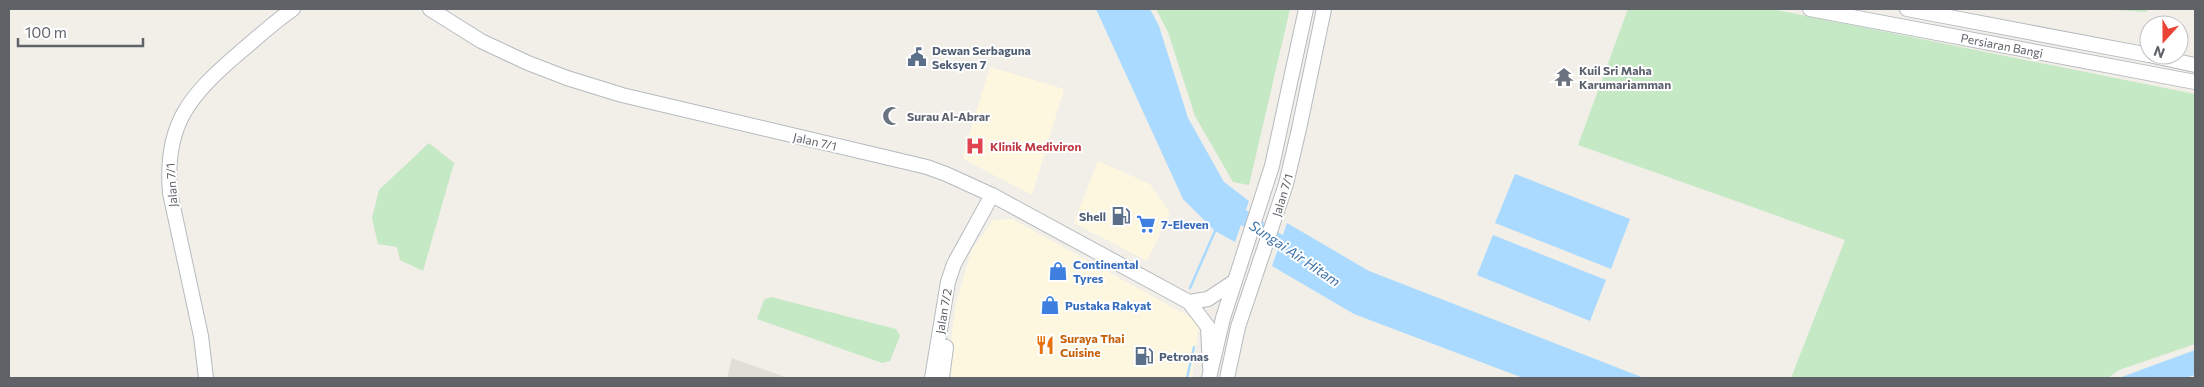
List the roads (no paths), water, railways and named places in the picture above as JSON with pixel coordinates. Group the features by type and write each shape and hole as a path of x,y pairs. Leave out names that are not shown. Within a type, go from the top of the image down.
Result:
{"street":[{"name":"Jalan 7/1","path":"206,378 201,336 170,193 168,173 173,138 179,120 189,102 211,77 292,9"},
{"name":"Jalan 7/1","path":"430,9 481,41 528,63 567,78 640,100 927,167 992,195 1190,302 1208,327 1209,373"},
{"path":"1302,9 1303,23"},
{"name":"Jalan 7/1","path":"1209,373 1235,280 1262,201 1277,149 1306,9"},
{"path":"1322,16 1329,9"},
{"name":"Persiaran Bangi","path":"1810,9 2195,82"},
{"name":"Persiaran Bangi","path":"1907,9 2139,53"},
{"name":"Jalan 7/1","path":"1227,378 1238,327 1278,210 1300,129 1322,16"},
{"name":"Jalan 7/2","path":"932,378 948,282 954,264 992,195"},
{"name":"Jalan 7/2","path":"942,378 952,302 964,248"},
{"path":"1190,302 1208,300 1235,280"}],"water":[{"path":"1096,9 1150,9 1159,26 1188,118 1224,182 1249,201 1235,242 1215,231 1183,199"},
{"path":"1515,174 1630,219 1611,269 1495,223"},
{"path":"1287,223 1369,271 1644,378 1523,378 1354,314 1272,266"},
{"path":"1493,235 1606,280 1590,321 1477,275"},
{"path":"2195,350 2195,375 2185,378 2119,378"}],"waterway":[{"name":"Sungai Air Hitam","path":"1228,207 1297,254"},
{"path":"1190,288 1215,231"},
{"path":"1187,378 1194,347"}],"place":[{"name":"Dewan Serbaguna Seksyen 7","path":"917,57"},
{"name":"Kuil Sri Maha Karumariamman","path":"1564,77"},
{"name":"Surau Al-Abrar","path":"892,116"},
{"name":"Klinik Mediviron","path":"975,146"},
{"name":"Shell","path":"1121,216"},
{"name":"7-Eleven","path":"1146,224"},
{"name":"Continental Tyres","path":"1058,271"},
{"name":"Pustaka Rakyat","path":"1050,305"},
{"name":"Suraya Thai Cuisine","path":"1045,345"},
{"name":"Petronas","path":"1144,356"}]}
